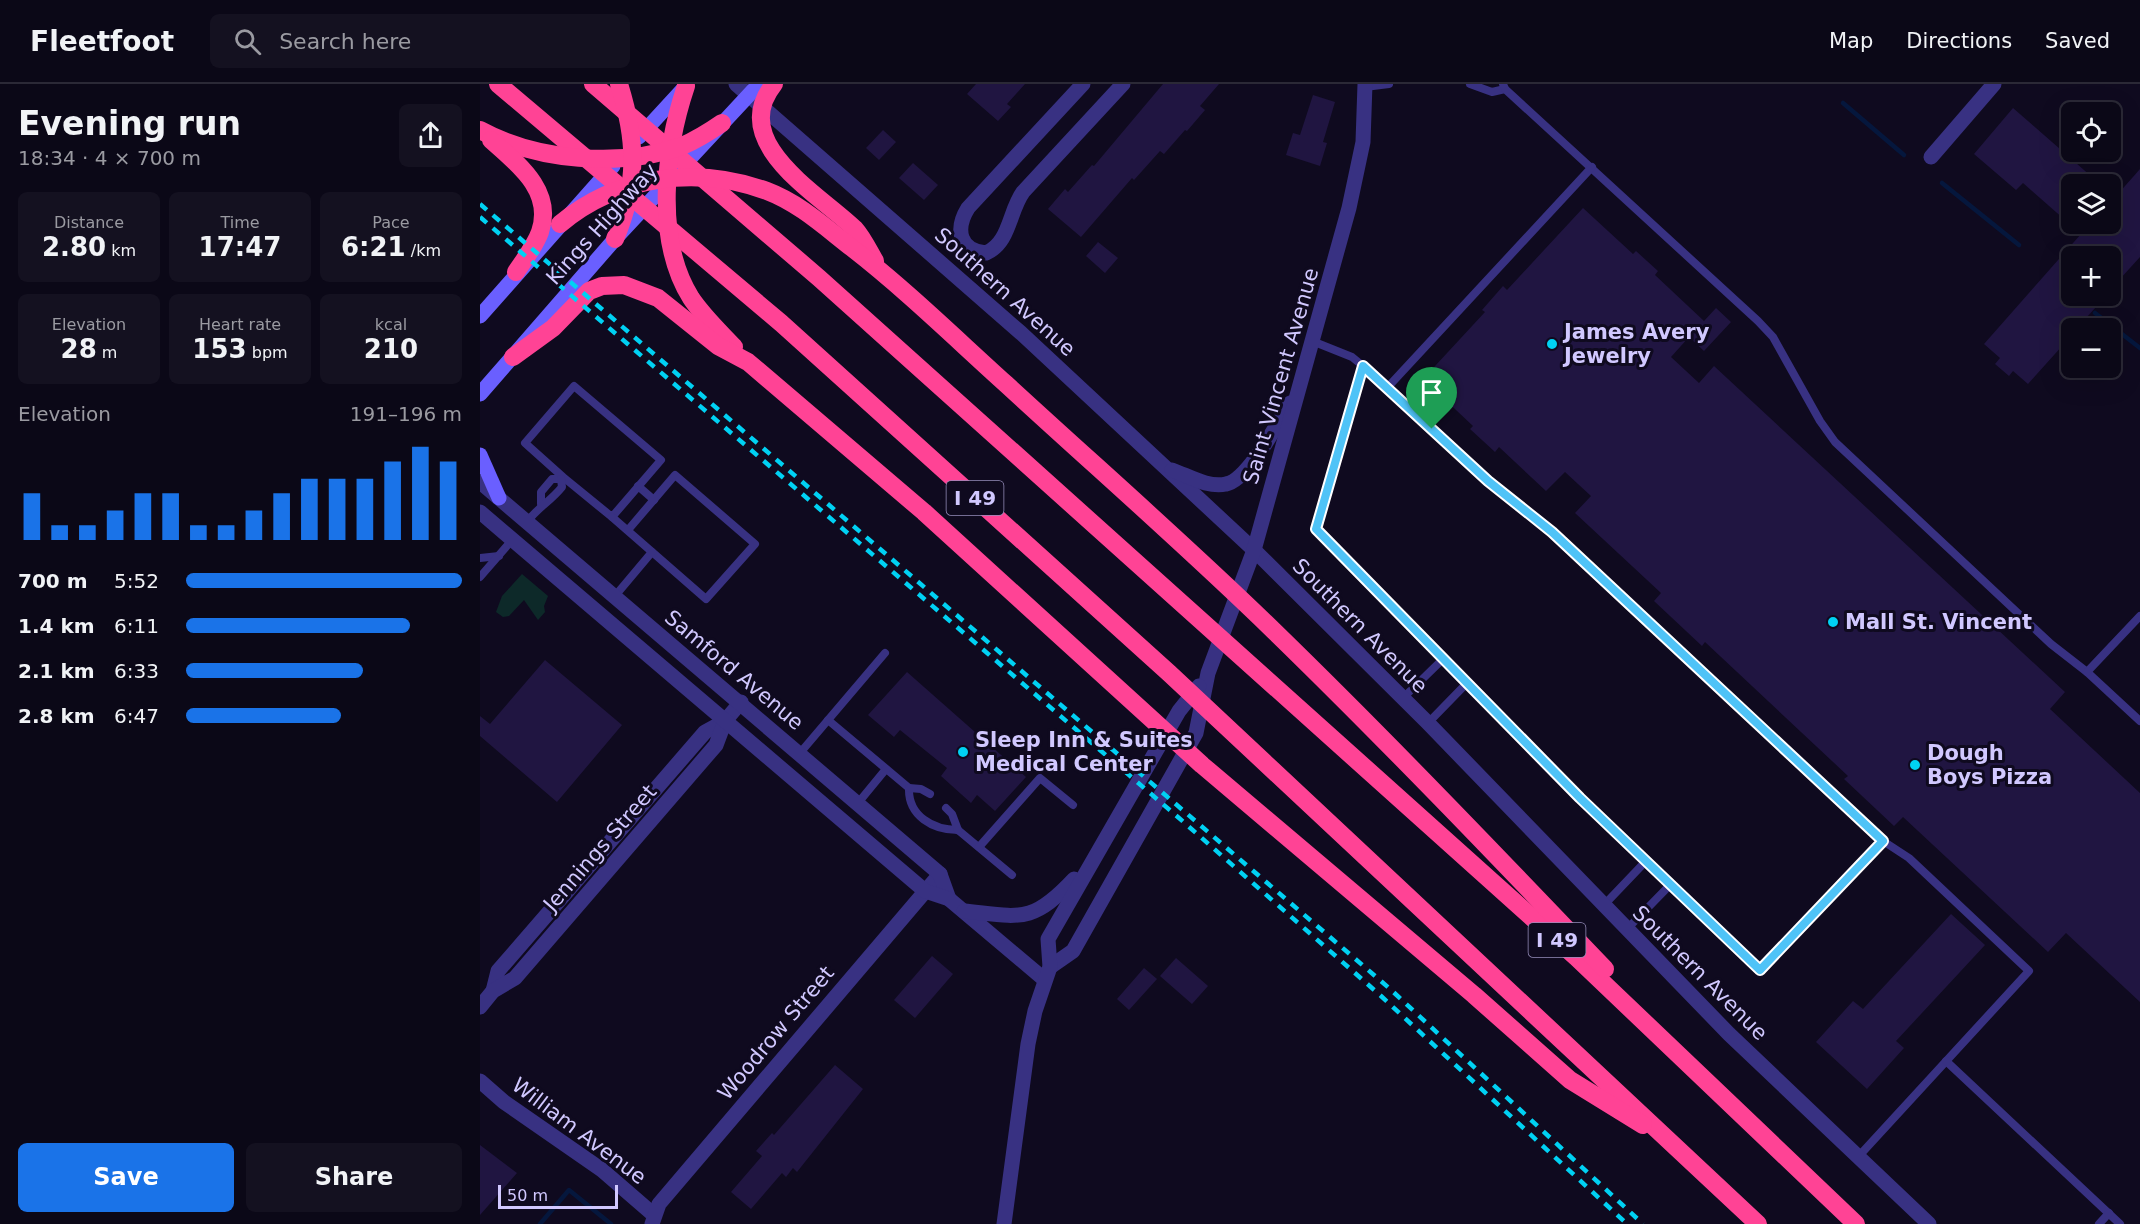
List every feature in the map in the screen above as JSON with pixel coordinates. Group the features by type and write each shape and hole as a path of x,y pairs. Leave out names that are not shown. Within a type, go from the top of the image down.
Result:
{"highway":[{"name":"I 49","path":"498,84 781,323 1169,673 1758,1224"},
{"name":"I 49","path":"593,84 819,278 1576,957 1856,1224"},
{"path":"615,239 628,209 632,185 628,153 630,123 620,84"},
{"path":"774,84 762,102 760,114 770,148 798,180 856,231 881,270"},
{"path":"687,85 675,120 671,149 669,179 673,247 684,284 712,324 748,362 924,512 1202,765 1474,995 1570,1080 1679,1148"},
{"path":"481,130 528,150 550,156 671,149 691,142 722,123"},
{"path":"481,130 524,169 539,190 542,200 543,221 540,234 516,272"},
{"path":"560,224 593,200 632,185 669,179 714,179 775,194 808,213 881,270 1271,628 1529,889 1759,1133"},
{"path":"513,357 553,328 590,291 602,286 624,285 658,298 717,346 748,362"}],"main road":[{"name":"Kings Highway","path":"480,396 615,239 759,84"},
{"name":"Kings Highway","path":"480,316 516,272 628,153 687,85"},
{"path":"480,455 499,498"}],"street":[{"name":"Southern Avenue","path":"736,84 1021,333 1254,550 1428,723 1729,1034 1929,1224"},
{"path":"1083,84 968,208 960,222 959,233 963,243 970,250 986,253 1000,244 1013,208 1023,192 1123,84"},
{"path":"1931,157 1994,84"},
{"name":"Saint Vincent Avenue","path":"1048,974 1073,951 1196,733 1208,673 1254,550 1357,176 1364,124 1365,85"},
{"path":"1164,467 1206,483 1232,483 1249,467 1298,391"},
{"name":"Samford Avenue","path":"480,482 741,702 939,874 950,899"},
{"name":"Samford Avenue","path":"480,512 925,891 950,899 1048,974"},
{"path":"513,539 527,522"},
{"name":"Saint Vincent Avenue","path":"1004,1224 1028,1044 1048,974 1048,939 1179,711 1208,673"},
{"name":"Jennings Street","path":"480,1007 493,991 515,978 716,745 725,721 741,702"},
{"name":"Jennings Street","path":"493,991 498,971 705,732 725,721"},
{"path":"785,772 800,753"},
{"path":"964,911 1013,916 1034,914 1052,902 1093,860"},
{"name":"Woodrow Street","path":"653,1219 666,1195 939,874"},
{"path":"563,897 575,909"},
{"name":"William Avenue","path":"480,1081 504,1102 602,1170 653,1219"}],"lane":[{"path":"1365,85 1389,84"},
{"path":"1470,84 1492,92 1504,87 1773,337 1814,411 1835,442 2051,644 2088,672 2140,721"},
{"path":"1387,388 1592,167"},
{"path":"1312,341 1352,357 1488,481 1552,532 1883,841 1909,858 2029,971 1858,1157"},
{"path":"1363,366 1316,529 1670,885 1760,970 1883,841"},
{"path":"612,517 661,460 574,386 525,443 562,478 628,530 706,599 755,544 675,475 628,530"},
{"path":"527,522 541,504 552,501 562,487 562,478"},
{"path":"541,504 541,492 552,479 562,478"},
{"path":"638,486 654,500"},
{"path":"480,577 513,539"},
{"path":"615,596 652,552"},
{"path":"480,558 499,556"},
{"path":"2088,672 2140,616"},
{"path":"800,753 885,653"},
{"path":"1403,698 1443,659"},
{"path":"1428,723 1467,683"},
{"path":"828,720 909,788 921,789 930,794"},
{"path":"858,803 886,769"},
{"path":"979,847 1040,778 1072,805"},
{"path":"909,788 909,799 915,811 930,824 944,830 958,830"},
{"path":"946,808 952,814 958,830 1012,875"},
{"path":"1604,905 1646,861"},
{"path":"1627,929 1670,885"},
{"path":"1946,1061 2120,1224"},
{"path":"2099,1224 2109,1214"}],"green space":[{"path":"522,574 548,596 544,606 545,612 538,620 524,600 509,616 503,617 496,612 502,596"}],"building":[{"path":"976,84 1025,84 1007,104 1011,107 998,121 967,94"},
{"path":"1163,84 1219,84 1200,106 1205,110 1187,131 1185,130 1164,154 1160,151 1134,180 1132,178 1081,237 1048,209 1065,189 1068,192 1092,165 1094,166"},
{"path":"1313,95 1335,102 1323,142 1327,143 1320,166 1286,155 1293,133 1300,135"},
{"path":"2013,108 2061,150 2061,162 2075,162 2089,174 2061,174 2061,216 2023,183 2016,190 1974,154"},
{"path":"883,130 896,142 879,160 866,148"},
{"path":"913,163 938,185 924,200 899,178"},
{"path":"2140,169 2140,257 2121,278 2121,246 2070,246 2081,234 2121,234 2121,191"},
{"name":"Mall St. Vincent","path":"1583,208 1633,254 1636,251 1658,271 1655,275 1704,321 1716,308 1731,322 1704,351 1689,337 1671,357 1699,383 1714,366 2065,692 2050,709 2140,793 2140,1002 2066,933 2048,952 1903,817 1894,826 1844,779 1848,776 1705,642 1702,646 1654,601 1661,593 1575,513 1591,496 1565,472 1546,491 1499,447 1495,452 1470,429 1473,426 1423,379 1485,312 1482,310 1503,286 1507,290"},
{"path":"1098,242 1118,258 1105,273 1086,256"},
{"path":"2061,257 2061,306 2097,306 2086,318 2061,318 2061,347 2028,384 2013,371 2009,376 1995,364 2000,358 1984,344"},
{"path":"545,660 622,725 557,802 480,736 480,716 490,724"},
{"name":"Sleep Inn & Suites Medical Center","path":"907,672 1026,777 995,811 977,795 971,803 941,776 947,768 900,730 894,737 868,715"},
{"path":"1951,914 1985,945 1896,1041 1904,1048 1867,1089 1816,1042 1853,1001 1863,1009"},
{"path":"932,956 953,974 915,1018 894,1000"},
{"path":"1176,958 1208,986 1192,1004 1160,976"},
{"path":"1144,968 1157,979 1129,1010 1117,999"},
{"path":"835,1065 863,1089 797,1172 793,1168 786,1177 782,1173 751,1209 731,1192 762,1156 756,1151 772,1133 774,1135"},
{"path":"480,1145 517,1173 480,1215"}],"waterway":[{"path":"1843,103 1904,155"},
{"path":"1942,183 2019,245"},
{"path":"2095,313 2140,348"},
{"path":"540,1224 569,1190 611,1224"}],"railway":[{"path":"480,204 1389,988 1643,1224"},
{"path":"480,217 1179,818 1381,996 1627,1224"}],"place":[{"name":"James Avery Jewelry","path":"1552,344"},
{"name":"Mall St. Vincent","path":"1833,622"},
{"name":"Sleep Inn & Suites Medical Center","path":"963,752"},
{"name":"Dough Boys Pizza","path":"1915,765"}],"route":[{"path":"1363,366 1432,429 1488,481 1552,532 1883,841 1760,970 1580,798 1316,529 1363,366"}]}
